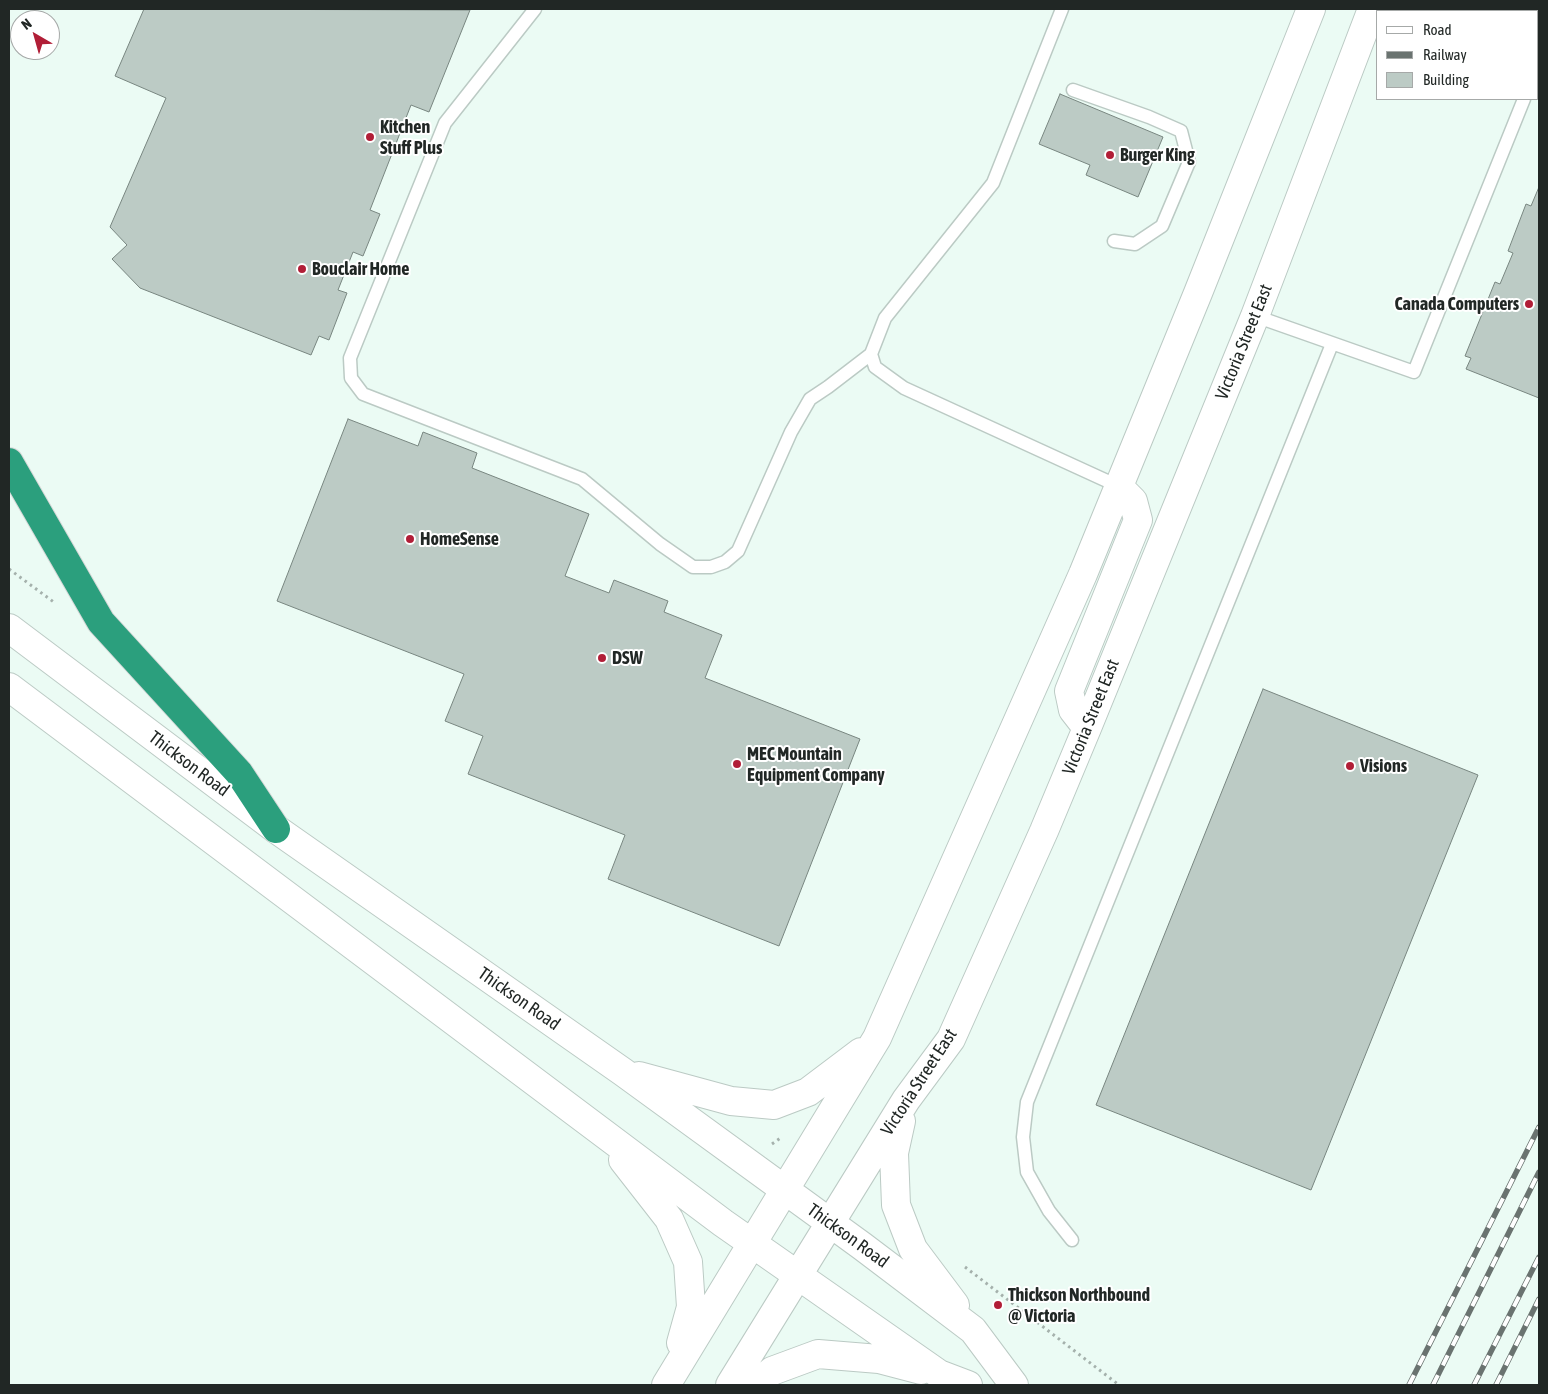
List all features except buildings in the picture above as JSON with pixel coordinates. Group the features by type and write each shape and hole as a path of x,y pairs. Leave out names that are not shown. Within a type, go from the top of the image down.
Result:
{"highway":[{"path":"9,462 101,622 239,773 276,829"}],"main road":[{"path":"669,1379 877,1038 1079,583 1198,293 1310,9"},
{"name":"Victoria Street East","path":"730,1385 906,1100 951,1039 1044,831 1255,316 1372,9"},
{"path":"1086,728 1073,710 1069,691 1138,520 1133,501 1118,486"},
{"name":"Thickson Road","path":"9,628 276,829 623,1072 973,1330 1014,1385"},
{"path":"9,687 600,1131 752,1243 939,1374"},
{"path":"623,1072 731,1101 774,1105 808,1092 853,1059 877,1038"},
{"path":"906,1100 894,1153 896,1205 914,1249 973,1330"},
{"path":"600,1131 669,1219 688,1262 691,1307 669,1379"},
{"path":"755,1385 772,1370 818,1354 879,1358 939,1374 968,1385"}],"lane":[{"path":"535,9 445,124 350,358 351,378 363,394 582,479 660,544 693,567 711,567 725,562 738,551 791,432 810,399 871,354 886,318 993,183 1062,9"},
{"path":"1073,90 1149,117 1181,131 1189,162 1162,226 1135,244 1114,241"},
{"path":"1255,316 1414,372 1524,100"},
{"path":"1072,1240 1049,1211 1026,1172 1023,1137 1027,1102 1332,344"},
{"path":"871,354 875,367 904,388 1118,486"}],"path":[{"path":"9,569 63,608"},
{"path":"961,1264 1119,1385"}],"railway":[{"path":"1409,1385 1539,1127"},
{"path":"1433,1385 1539,1172"},
{"path":"1474,1385 1539,1257"},
{"path":"1496,1385 1539,1299"}],"place":[{"name":"Kitchen Stuff Plus","path":"370,137"},
{"name":"Burger King","path":"1110,155"},
{"name":"Bouclair Home","path":"302,269"},
{"name":"Canada Computers","path":"1529,304"},
{"name":"HomeSense","path":"410,539"},
{"name":"DSW","path":"602,658"},
{"name":"MEC Mountain Equipment Company","path":"737,764"},
{"name":"Visions","path":"1350,766"},
{"name":"Thickson Northbound @ Victoria","path":"998,1305"}]}
